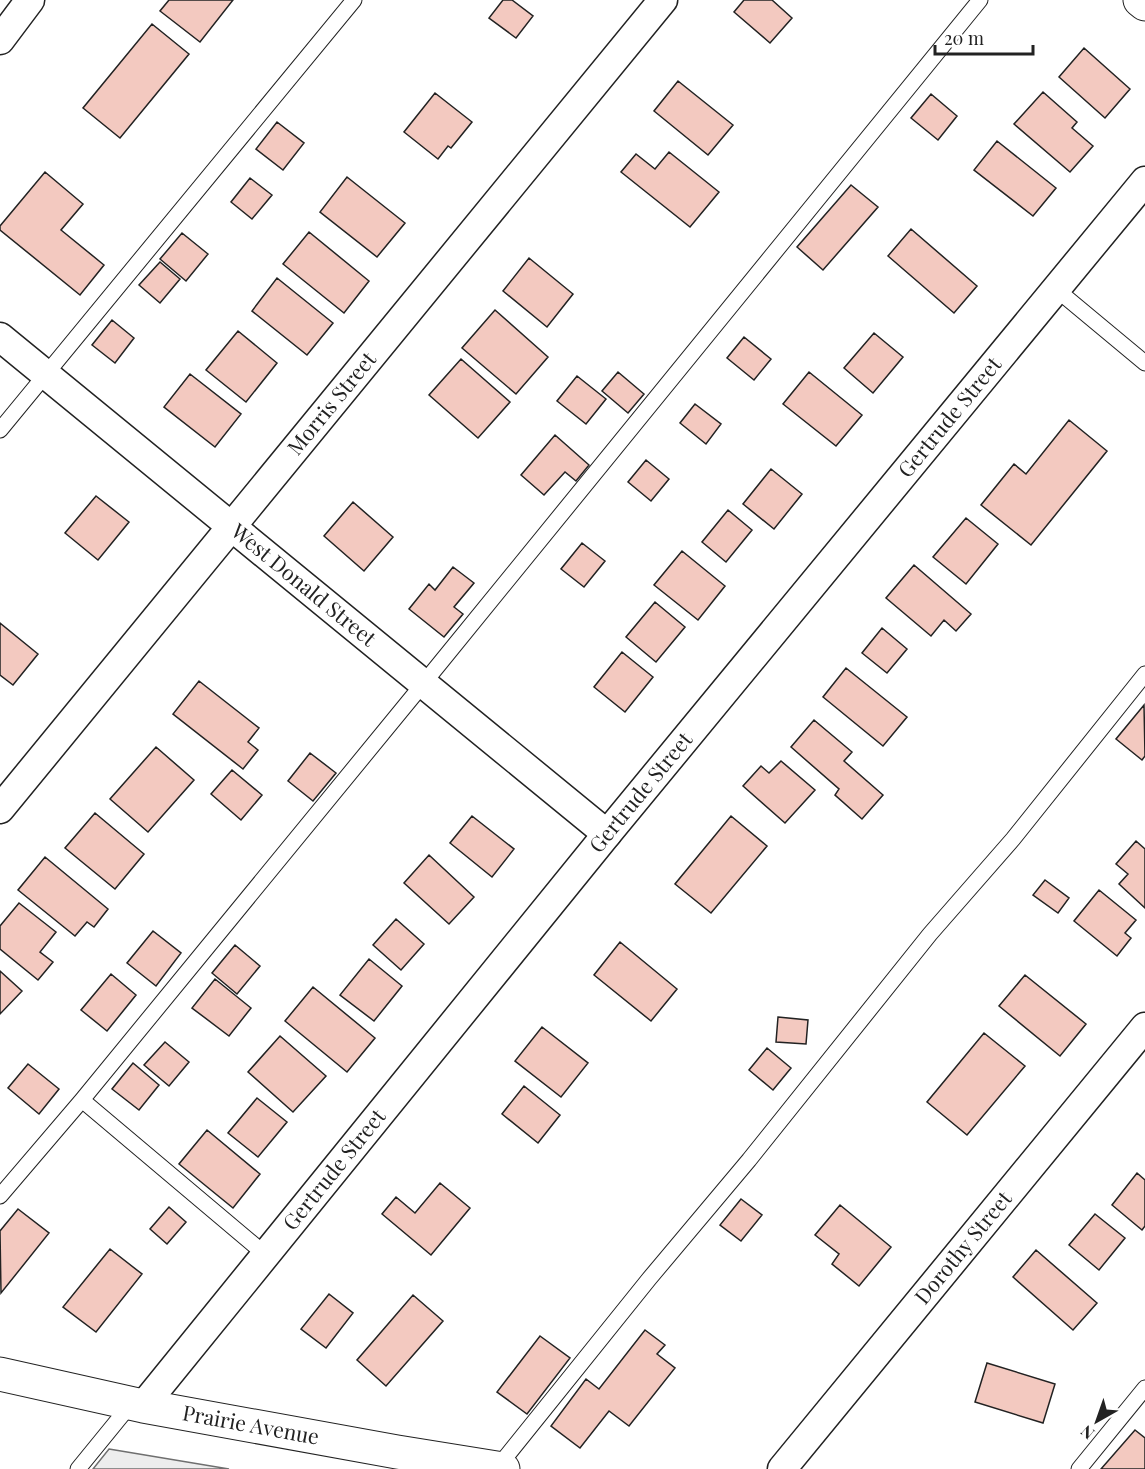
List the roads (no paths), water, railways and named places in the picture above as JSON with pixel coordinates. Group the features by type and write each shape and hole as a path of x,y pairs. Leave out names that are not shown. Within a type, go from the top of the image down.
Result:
{"main road":[{"path":"1140,0 1145,4"},
{"name":"Prairie Avenue","path":"0,1374 390,1461 500,1468"}],"street":[{"path":"0,40 30,0"},
{"name":"Morris Street","path":"0,808 663,0"},
{"name":"Gertrude Street","path":"137,1405 266,1255 608,834 1145,181"},
{"name":"West Donald Street","path":"0,337 608,834"},
{"name":"Dorothy Street","path":"782,1469 1145,1027"}],"lane":[{"path":"0,430 354,0"},
{"path":"0,1196 82,1100 423,684 980,0"},
{"path":"1056,289 1145,363"},
{"path":"500,1468 641,1288 749,1160 930,934 1012,839 1145,674"},
{"path":"82,1100 266,1255"},
{"path":"1078,1469 1145,1388"},
{"path":"78,1469 137,1405"}]}
